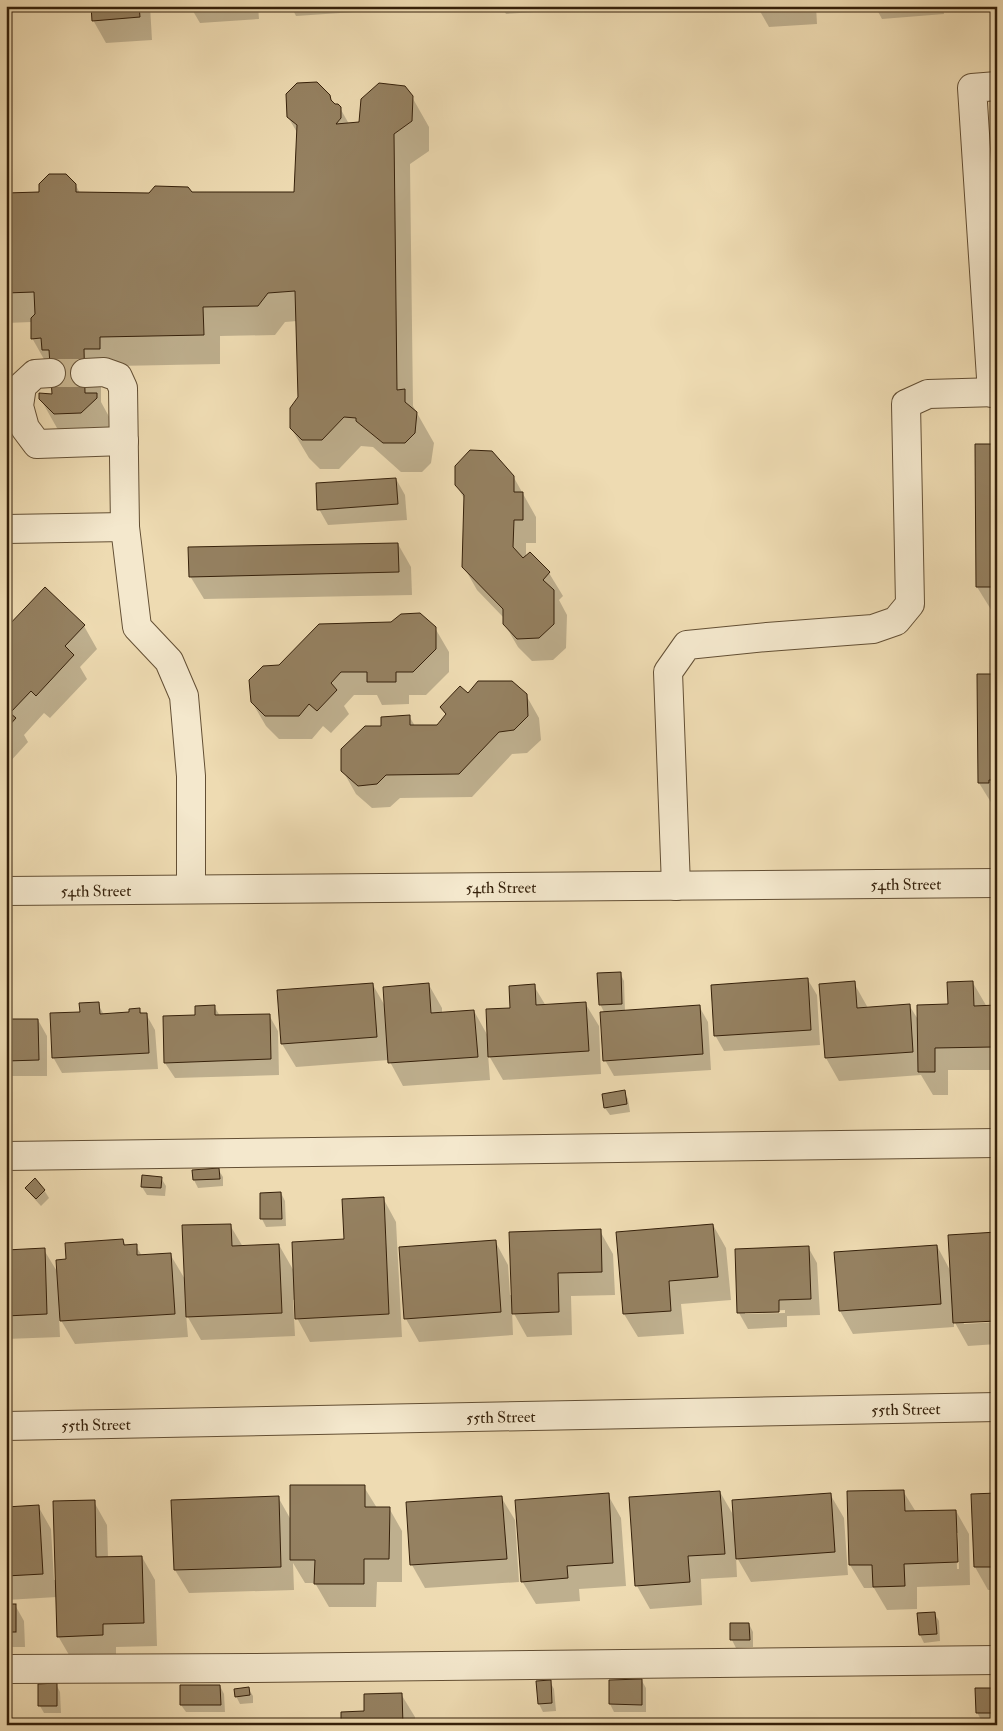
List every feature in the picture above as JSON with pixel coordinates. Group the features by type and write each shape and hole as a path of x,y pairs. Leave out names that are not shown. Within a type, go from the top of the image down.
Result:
{"street":[{"path":"676,886 668,672 687,645 767,637 873,630 896,621 910,604 906,404 928,394 994,393 972,88 997,86"},
{"path":"85,373 104,372 118,377 123,388 125,527 136,627 169,661 184,696 192,776 191,889"},
{"path":"51,373 35,374 22,386 19,406 24,428 38,444 124,441"},
{"path":"6,529 125,527"},
{"name":"54th Street","path":"6,891 997,884"},
{"path":"6,1156 997,1143"},
{"name":"55th Street","path":"6,1426 997,1407"},
{"path":"6,1669 285,1668 997,1660"}],"building":[{"path":"91,6 139,6 140,17 92,21"},
{"path":"317,82 330,95 331,100 341,107 341,118 336,124 359,122 361,99 379,83 405,86 413,96 412,121 394,134 397,390 405,389 405,402 417,412 415,433 405,443 383,443 356,421 356,418 344,417 322,440 302,440 290,428 290,408 298,397 295,291 268,293 258,306 203,307 204,335 100,337 100,349 84,349 85,393 97,393 97,398 81,413 54,414 39,399 39,393 52,394 49,350 42,350 41,338 31,339 31,318 35,314 34,292 6,293 6,193 39,192 39,184 49,174 66,174 76,184 76,192 149,193 155,186 188,187 192,192 294,192 297,125 287,117 286,94 297,83"},
{"path":"975,444 997,444 997,587 976,587"},
{"path":"470,450 492,451 514,476 514,492 523,492 523,520 514,520 513,547 523,558 530,552 550,572 543,580 554,590 554,624 539,638 517,639 503,624 503,609 462,567 464,495 455,485 455,466"},
{"path":"396,478 398,504 317,510 316,483"},
{"path":"398,543 399,572 189,577 188,547"},
{"path":"45,587 85,625 65,646 74,655 36,696 31,691 10,713 16,718 6,729 6,628"},
{"path":"420,613 436,627 436,649 413,672 396,672 396,682 367,682 367,672 341,672 331,683 337,690 317,711 309,704 299,716 265,716 251,702 249,680 263,666 279,665 319,624 391,622 401,614"},
{"path":"977,674 997,674 997,780 989,780 989,783 978,783"},
{"path":"478,681 512,681 527,694 528,716 514,730 499,732 459,774 386,775 377,784 358,786 341,771 341,749 365,726 381,726 381,717 410,715 410,725 437,725 446,714 440,707 460,686 468,693"},
{"path":"621,972 622,1004 599,1005 597,973"},
{"path":"808,978 811,1030 714,1036 711,985"},
{"path":"855,981 857,1008 910,1004 913,1052 825,1058 819,984"},
{"path":"973,981 974,1006 997,1005 997,1059 992,1059 992,1047 935,1048 935,1072 918,1072 917,1005 948,1004 947,982"},
{"path":"373,983 377,1037 281,1044 277,990"},
{"path":"429,983 431,1013 474,1010 478,1057 388,1063 383,987"},
{"path":"535,984 536,1005 586,1002 589,1051 488,1057 486,1009 510,1008 509,986"},
{"path":"99,1002 100,1014 129,1012 129,1009 140,1008 140,1013 147,1013 149,1053 52,1058 50,1013 80,1012 79,1003"},
{"path":"215,1005 215,1015 270,1014 271,1059 164,1063 163,1016 195,1015 195,1006"},
{"path":"700,1005 703,1054 603,1061 600,1012"},
{"path":"6,1019 38,1019 39,1060 6,1061"},
{"path":"625,1090 627,1104 604,1108 602,1094"},
{"path":"219,1168 220,1179 193,1180 192,1170"},
{"path":"142,1175 162,1177 161,1188 141,1187"},
{"path":"35,1178 45,1190 36,1199 25,1188"},
{"path":"281,1192 282,1219 260,1219 260,1193"},
{"path":"384,1197 389,1314 295,1319 292,1242 344,1239 342,1199"},
{"path":"231,1224 232,1246 279,1244 282,1313 186,1317 182,1225"},
{"path":"713,1224 718,1277 669,1281 671,1311 623,1314 616,1232"},
{"path":"601,1229 602,1272 558,1273 559,1312 512,1314 509,1232"},
{"path":"997,1232 997,1321 953,1323 948,1235"},
{"path":"123,1239 124,1245 137,1244 137,1255 171,1253 175,1314 60,1321 56,1260 66,1259 65,1243"},
{"path":"496,1240 501,1312 404,1319 399,1247"},
{"path":"937,1245 941,1304 839,1311 834,1252"},
{"path":"809,1246 811,1299 779,1300 779,1312 737,1313 735,1249"},
{"path":"45,1248 47,1314 6,1316 6,1250"},
{"path":"290,1485 365,1485 365,1507 390,1507 389,1559 364,1559 364,1584 314,1584 315,1560 290,1560"},
{"path":"904,1490 905,1511 956,1510 958,1562 904,1564 905,1586 873,1587 872,1565 849,1565 847,1491"},
{"path":"720,1491 725,1554 688,1556 690,1582 635,1586 629,1497"},
{"path":"609,1493 613,1563 567,1566 568,1578 521,1582 515,1500"},
{"path":"831,1493 835,1552 736,1559 732,1500"},
{"path":"997,1493 997,1567 974,1567 971,1494"},
{"path":"279,1496 281,1567 174,1570 171,1500"},
{"path":"502,1496 507,1559 410,1565 406,1502"},
{"path":"95,1500 96,1557 142,1556 144,1623 103,1624 103,1635 57,1637 53,1501"},
{"path":"39,1505 43,1574 6,1576 6,1507"},
{"path":"6,1604 16,1604 16,1632 6,1632"},
{"path":"935,1612 937,1634 919,1635 917,1613"},
{"path":"730,1623 749,1623 750,1640 730,1640"},
{"path":"642,1679 642,1705 609,1704 609,1680"},
{"path":"551,1680 552,1703 538,1704 536,1681"},
{"path":"57,1683 57,1706 38,1706 38,1684"},
{"path":"180,1685 220,1685 221,1705 180,1705"},
{"path":"249,1687 250,1695 235,1697 234,1689"},
{"path":"975,1688 994,1688 995,1713 976,1713"},
{"path":"402,1693 403,1725 341,1725 341,1712 364,1711 364,1694"},
{"path":"834,1723 834,1725 784,1725 784,1724"}],"tunnel":[{"path":"51,373 85,373"}]}
